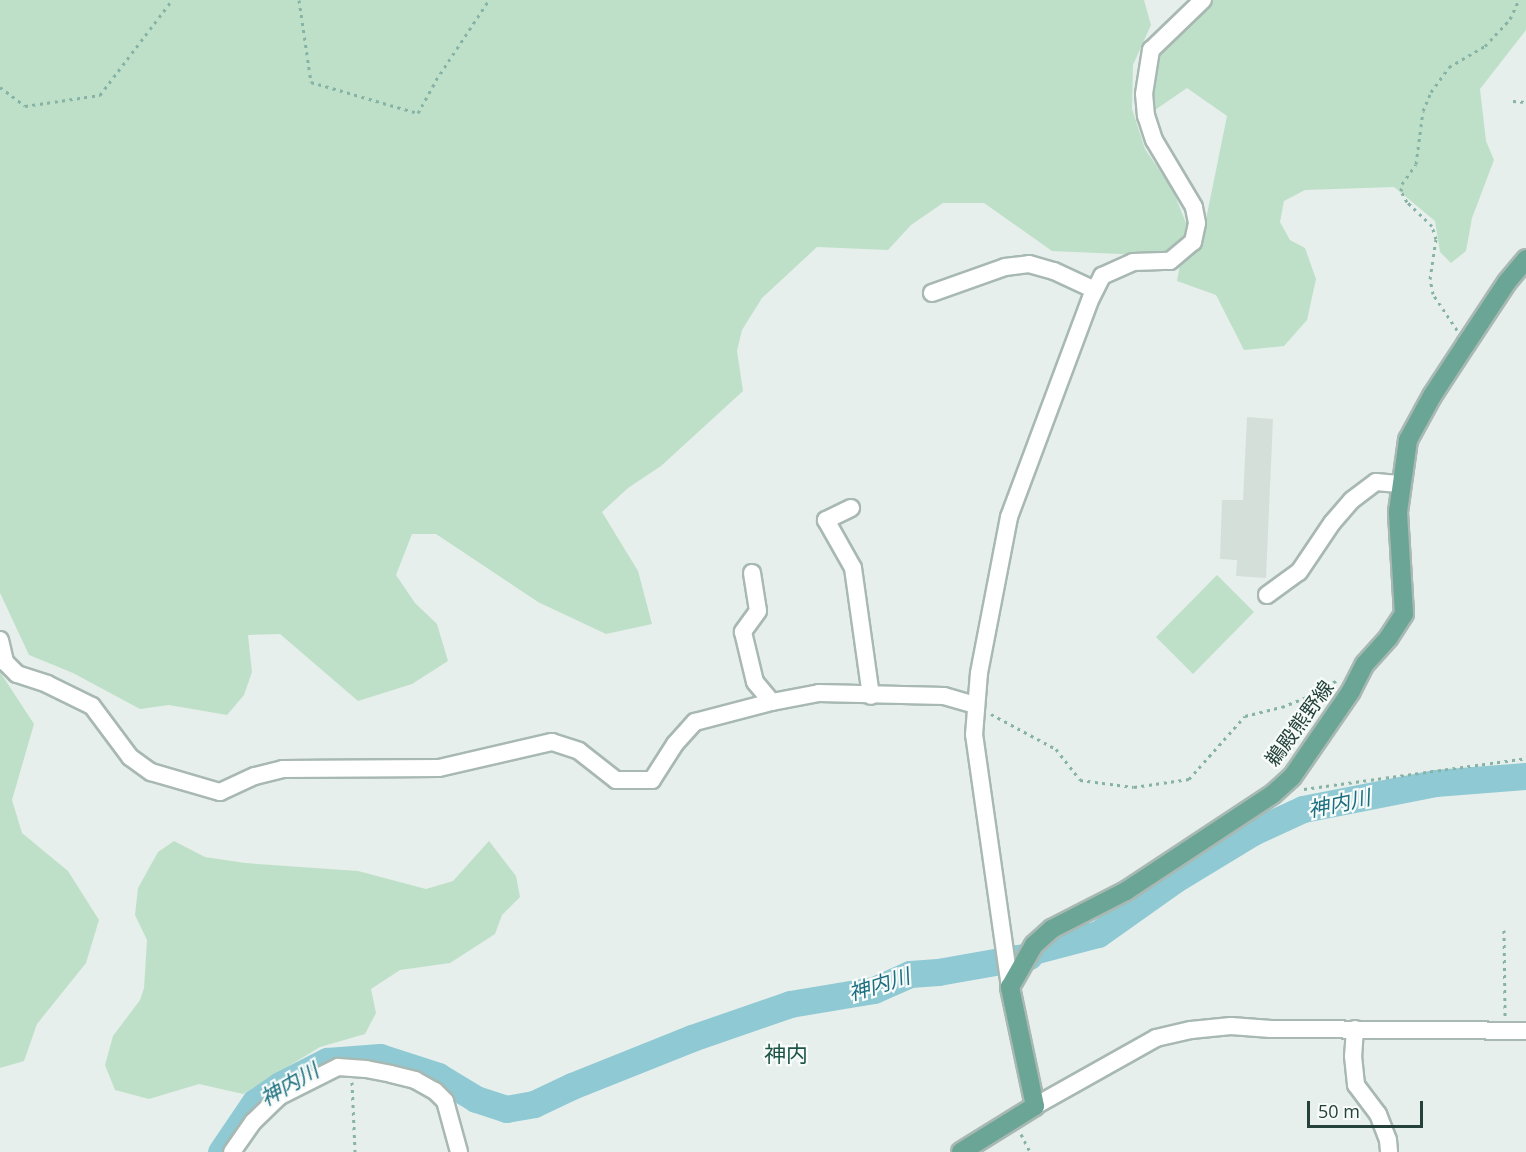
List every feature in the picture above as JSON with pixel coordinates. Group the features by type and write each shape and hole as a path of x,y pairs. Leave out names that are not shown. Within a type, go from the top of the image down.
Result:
{"main road":[{"name":"鵜殿熊野線","path":"1010,987 1034,945 1052,930 1126,891 1273,794 1292,777 1351,691 1365,664 1389,637 1404,614 1398,512 1408,440 1432,396 1466,344 1507,282 1526,260"},
{"path":"961,1152 1035,1106 1010,987"}],"street":[{"path":"1010,987 974,735 975,705 1009,516 1102,276 1133,262 1170,261 1193,242 1197,223 1194,207 1154,140 1146,116 1144,94 1151,50 1203,0"},
{"path":"932,293 993,270 1029,264 1054,271 1095,290"},
{"path":"1267,595 1299,572 1332,523 1352,500 1376,482 1401,484"},
{"path":"851,508 826,520 853,568 871,696"},
{"path":"752,573 758,611 743,632 755,682 772,702"},
{"path":"0,640 5,662 17,674 47,684 92,706 130,757 152,772 220,792 255,776 283,769 440,768 552,742 579,751 616,780 652,780 675,744 695,722 772,702 819,693 944,696 975,705"},
{"path":"1035,1106 1156,1038 1191,1030 1230,1026 1271,1029 1526,1031"},
{"path":"1355,1029 1353,1056 1356,1085 1378,1114 1388,1140 1389,1152"},
{"path":"232,1152 253,1122 280,1096 338,1067 366,1069 414,1080 435,1091 445,1101 459,1152"}],"path":[{"path":"0,87 25,106 100,95 172,0"},
{"path":"299,0 311,82 418,113 436,80 489,0"},
{"path":"1466,344 1433,294 1430,279 1436,239 1432,226 1407,202 1401,191 1401,184 1416,164 1423,111 1431,92 1449,67 1485,46 1510,19 1519,0"},
{"path":"1513,101 1526,102"},
{"path":"975,705 1056,749 1080,780 1134,787 1189,779 1245,716 1314,694 1365,664"},
{"path":"1273,794 1440,768 1526,758"},
{"path":"1504,930 1505,1031"},
{"path":"352,1068 355,1152"},
{"path":"1014,1119 1030,1152"}],"shaded area":[{"path":"1247,417 1273,419 1266,578 1236,576 1237,560 1220,559 1222,500 1243,500"}],"green space":[{"path":"0,0 1144,0 1151,25 1133,65 1132,109 1145,149 1173,190 1189,231 1182,242 1165,256 1052,251 984,203 943,203 911,225 888,250 817,247 762,298 742,330 737,351 743,391 661,466 628,488 602,512 638,571 652,624 606,634 538,602 436,534 412,534 396,575 415,603 437,624 448,661 412,684 358,701 280,634 248,635 252,672 244,695 227,715 169,705 140,709 73,673 29,655 0,593"},
{"path":"1211,0 1526,0 1526,30 1480,89 1486,141 1494,160 1472,218 1466,251 1451,263 1440,252 1435,221 1394,187 1305,190 1284,201 1280,222 1290,240 1305,248 1316,279 1307,320 1284,346 1244,350 1216,295 1177,281 1180,264 1201,244 1227,116 1187,88 1152,112 1150,71 1160,53"},
{"path":"1217,575 1254,612 1193,674 1156,637"},
{"path":"0,672 34,724 12,800 22,833 68,871 99,920 86,963 37,1024 24,1061 0,1068"},
{"path":"174,841 205,857 245,863 358,871 426,889 453,881 489,841 516,876 520,897 502,915 495,934 450,963 400,970 371,989 376,1013 365,1034 320,1047 243,1094 199,1084 149,1099 115,1090 105,1065 113,1036 140,1000 144,988 147,940 135,915 138,888 158,852"}],"waterway":[{"name":"神内川","path":"221,1152 255,1102 280,1085 327,1061 380,1057 438,1076 476,1099 506,1109 534,1104 572,1086 692,1038 790,1004 874,990 910,974 938,972 1029,956 1033,951 1098,934 1174,880 1253,832 1303,809 1435,783 1526,776"}],"district":[{"name":"神内","path":"786,1054"}]}
